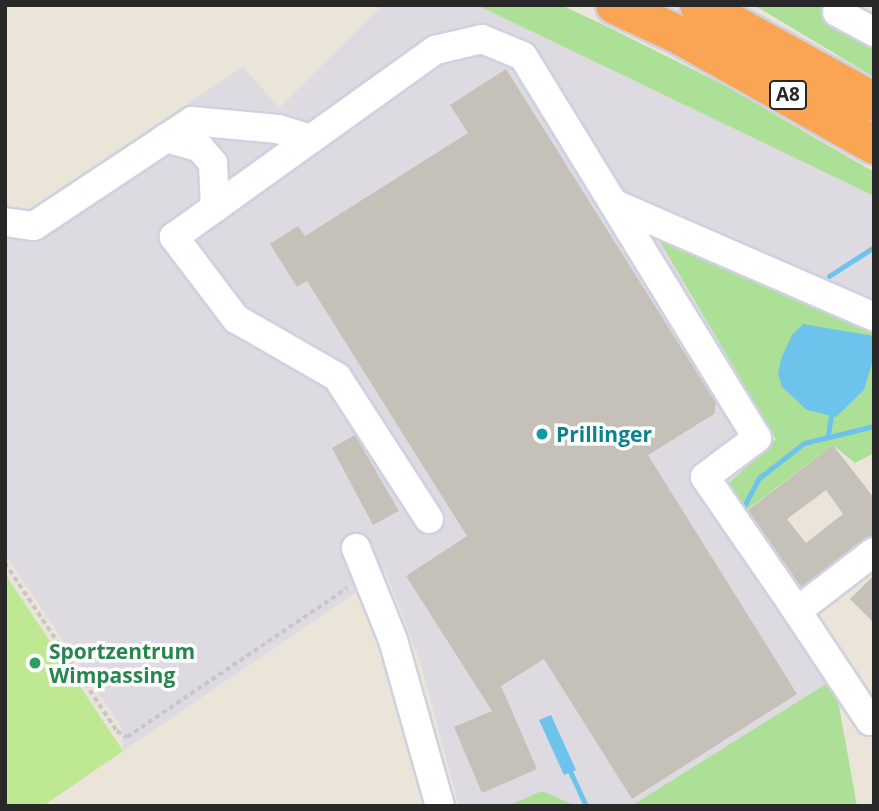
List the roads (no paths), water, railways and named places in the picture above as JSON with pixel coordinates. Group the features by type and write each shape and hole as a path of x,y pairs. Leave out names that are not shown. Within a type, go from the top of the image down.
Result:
{"highway":[{"name":"A8","path":"615,5 679,35 874,145"},
{"name":"A8","path":"699,5 874,102"}],"lane":[{"path":"837,12 874,32"},
{"path":"429,519 337,377 236,319 174,237 435,50 482,39 523,56 617,205 757,438 705,477 873,725"},
{"path":"9,223 34,226 192,121 278,129 310,139"},
{"path":"166,138 200,148 213,163 215,208"},
{"path":"617,205 874,317"},
{"path":"356,548 369,573 393,640 440,806"},
{"path":"797,611 874,552"}],"water":[{"path":"803,324 874,336 874,357 864,390 836,417 807,410 782,387 778,374 781,359 792,335"},
{"path":"551,715 576,770 564,775 539,720"}],"waterway":[{"path":"829,276 874,247"},
{"path":"828,435 831,417"},
{"path":"744,506 759,478 804,443 874,426"},
{"path":"568,767 586,806"}],"place":[{"name":"Prillinger","path":"542,434"},
{"name":"Sportzentrum Wimpassing","path":"35,663"}]}
